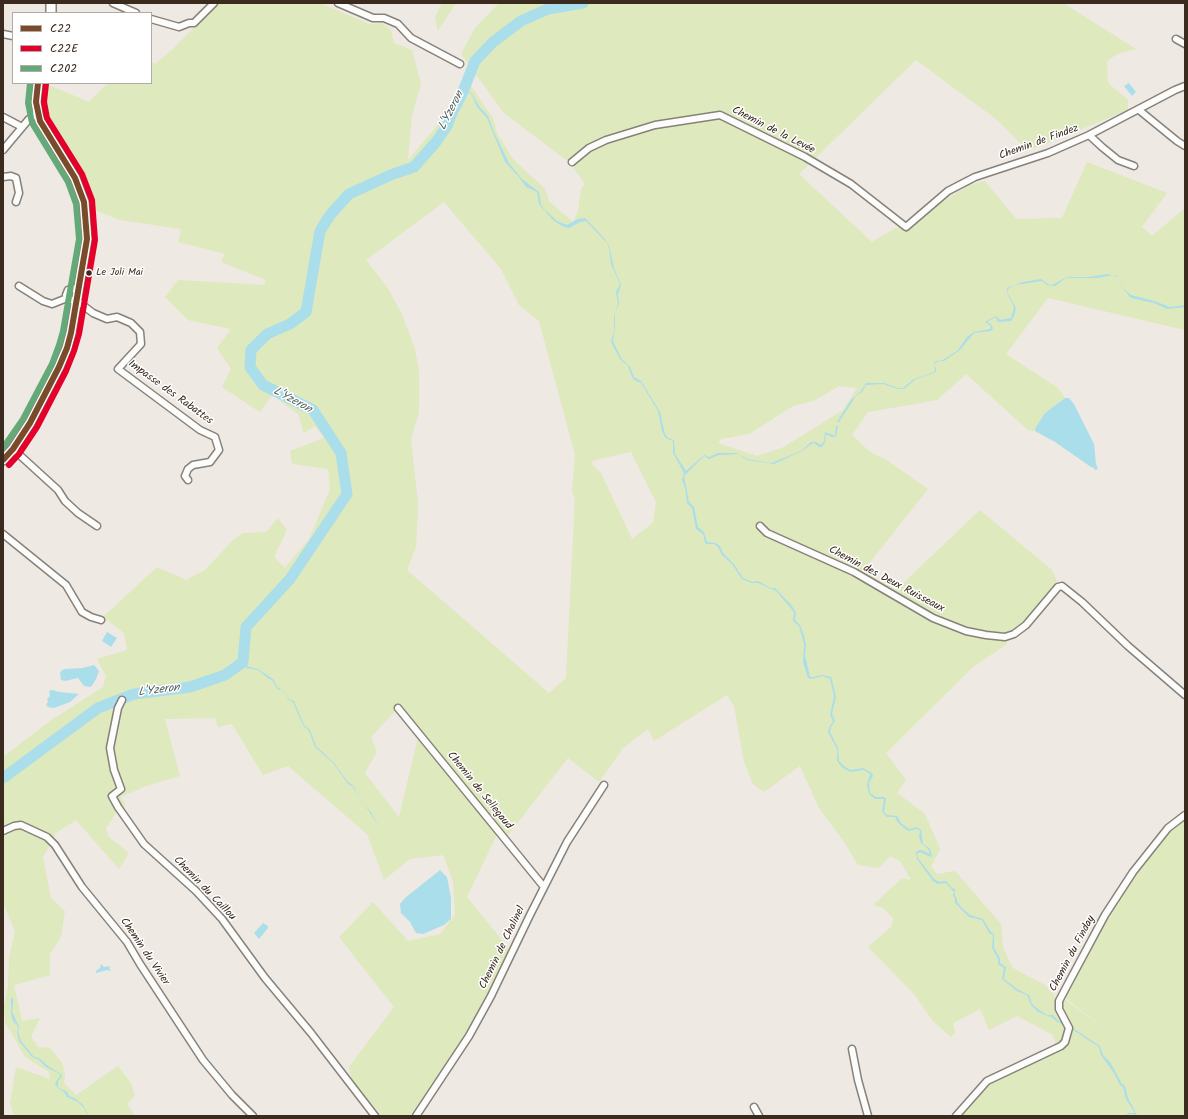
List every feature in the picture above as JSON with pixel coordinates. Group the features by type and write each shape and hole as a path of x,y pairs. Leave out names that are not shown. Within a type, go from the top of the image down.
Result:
{"main road":[{"path":"3,460 13,449 30,424 67,348 71,333 86,239 84,202 75,178 40,121 36,102 38,84"}],"street":[{"path":"113,3 134,12"},
{"path":"152,19 179,27 189,23 194,23 214,3"},
{"path":"338,3 373,18 384,18 398,24 411,38 460,64"},
{"path":"1176,39 1185,44"},
{"name":"Chemin de Findez","path":"906,227 948,191 975,177 1048,153 1090,135 1185,86"},
{"path":"1139,110 1185,146"},
{"path":"3,150 29,119 38,114"},
{"name":"Chemin de la Levée","path":"572,162 589,148 606,140 655,125 720,115 812,161 851,184 906,227"},
{"path":"3,117 22,127"},
{"path":"1090,135 1118,160 1134,166"},
{"path":"3,177 11,176 16,178 19,193 16,202"},
{"path":"19,286 43,301 52,304 67,298 76,302"},
{"path":"67,298 66,295 68,290 78,288"},
{"name":"Impasse des Rabattes","path":"76,302 80,303 93,313 107,319 117,317 131,323 140,332 141,344 118,370 200,430 215,437 219,450 210,462 194,465 188,469 185,476 188,480"},
{"path":"13,449 58,490 65,501 78,513 98,526"},
{"name":"Chemin des Deux Ruisseaux","path":"760,526 767,533 854,572 894,597 933,618 966,631 986,635 1005,638 1014,634 1026,625 1058,587 1062,586 1082,602 1128,646 1185,695"},
{"path":"3,534 66,585 82,612 101,620"},
{"name":"Chemin du Caillou","path":"122,700 118,708 110,748 114,770 121,789 112,796 118,807 144,844 196,891 222,919 265,978 311,1033 375,1116"},
{"name":"Chemin de Sellegaud","path":"398,708 544,887"},
{"name":"Chemin de Chalinel","path":"416,1116 469,1036 491,996 544,887 576,827 604,785"},
{"name":"Chemin du Finday","path":"956,1116 987,1081 1061,1046 1065,1042 1068,1026 1059,1010 1059,1001 1105,915 1134,872 1168,828 1185,815"},
{"name":"Chemin du Vivier","path":"3,830 21,825 46,837 55,845 82,887 127,942 202,1060 253,1116"},
{"path":"852,1049 858,1080 868,1116"},
{"path":"754,1107 759,1116"}],"green space":[{"path":"218,3 320,3 369,24 382,23 391,30 394,43 412,50 421,84 412,115 408,160 471,86 493,118 497,133 513,159 545,189 549,201 573,222 578,211 581,189 585,184 570,163 504,113 461,54 475,28 499,3 1063,3 1136,49 1117,54 1107,61 1108,83 1128,100 1128,110 1028,151 996,119 916,60 799,174 872,242 970,185 985,181 1016,219 1062,218 1087,162 1167,193 1142,227 1152,236 1185,208 1185,330 1048,298 1006,354 1058,388 1065,398 1045,413 1035,431 1028,430 966,374 937,400 868,412 852,435 870,452 885,459 928,489 863,571 896,590 980,510 1052,570 1061,590 1037,617 1008,641 1005,638 1007,644 973,667 886,753 906,780 897,793 925,814 940,849 931,867 937,874 955,871 1001,924 1003,948 1013,968 1045,985 1058,1000 1063,998 1105,1029 1064,997 1105,922 1146,860 1170,830 1185,818 1185,1116 961,1116 985,1087 1058,1050 1053,1035 1017,1016 989,1030 980,1009 953,1023 955,1032 951,1037 933,1021 914,994 868,947 892,926 893,918 883,908 873,905 902,878 911,880 900,861 890,856 879,868 858,865 845,843 819,808 800,766 764,792 753,784 744,762 734,706 727,695 654,741 648,729 623,748 599,782 568,758 505,839 498,832 467,897 509,949 475,1019 443,1070 410,1116 381,1116 352,1080 349,1067 394,1007 339,937 373,902 408,941 440,934 455,915 453,881 443,855 410,859 384,880 367,834 288,766 263,775 232,724 218,727 215,718 165,719 180,776 146,786 121,797 125,804 124,811 116,813 106,828 109,837 129,853 119,869 76,820 56,833 43,857 51,898 65,911 61,937 50,954 50,975 14,985 22,1021 40,1018 31,1037 38,1047 50,1048 62,1063 65,1075 64,1083 76,1095 118,1066 131,1083 135,1096 127,1104 135,1116 14,1116 10,1104 16,1067 50,1079 49,1072 25,1057 5,1022 4,1006 8,987 9,958 15,931 3,903 3,757 50,721 103,687 106,676 97,659 127,650 124,633 103,617 157,567 186,580 205,570 233,540 243,533 266,532 278,518 287,530 274,557 285,568 309,539 330,489 328,469 292,464 290,451 324,438 315,426 304,433 298,414 272,395 260,412 222,387 231,369 217,348 231,329 188,320 165,297 178,280 264,285 266,280 221,262 225,254 178,242 181,229 120,220 90,208 89,183 55,134 47,117 43,96 44,84 89,102 107,84 152,84 152,62 155,64 171,51","holes":["444,202 501,269 519,305 539,321 575,455 572,492 575,499 566,678 549,693 407,570 416,547 418,504 411,440 419,412 419,371 415,349 402,314 387,287 366,260","839,386 857,388 843,410 784,447 757,456 718,443 721,439 749,434 793,406 813,401","631,452 656,502 653,523 632,539 601,473 591,463 595,460","398,708 419,733 399,817 365,773 377,752 371,737"]},
{"path":"442,3 456,3 438,31 435,18"}],"water":[{"path":"1129,83 1136,92 1132,96 1124,86"},
{"path":"465,86 488,116 509,163 522,179 539,192 541,204 544,209 557,221 567,225 578,219 585,218 604,238 609,246 614,268 621,285 618,294 619,304 615,313 618,304 616,292 620,284 611,264 607,243 586,221 580,222 569,228 562,226 553,220 539,204 537,192 526,187 505,162 487,118 477,107 473,97"},
{"path":"1107,274 1112,275 1097,278 1066,278 1055,286 1047,285 1042,281 1015,285 1009,288 1007,292 1007,288 1009,287 1023,282 1041,279 1052,285 1065,278 1069,277 1088,277"},
{"path":"1118,278 1123,288 1131,295 1170,307 1185,305 1185,307 1167,309 1154,303 1131,298 1122,287"},
{"path":"1007,292 1016,308 1011,321 1000,322 997,321 996,317 990,320 987,322 992,325 993,329 991,331 974,333 960,350 944,361 939,361 934,364 934,362 943,360 958,350 967,337 974,332 990,329 991,326 985,322 988,320 996,316 1000,320 1011,318 1014,307"},
{"path":"615,313 615,327 613,341 621,358 630,367 634,377 641,381 660,412 665,434 668,438 674,440 675,454 686,471 704,455 709,457 718,453 737,453 747,459 770,463 774,462 801,451 811,442 816,442 821,445 824,441 825,432 835,436 836,426 838,426 836,437 826,434 825,442 822,447 819,447 814,443 811,444 802,451 774,464 747,460 738,454 719,455 709,459 704,456 684,476 689,502 694,507 698,527 704,532 707,542 715,543 720,546 723,553 734,564 743,578 753,582 758,581 771,588 775,588 792,606 796,613 795,620 800,625 804,636 806,644 805,655 810,677 822,675 831,677 832,680 836,697 832,714 835,721 830,732 838,748 839,761 851,770 863,768 872,773 873,776 869,783 870,793 876,797 884,797 886,799 884,812 887,815 897,816 901,823 909,829 917,827 921,830 923,844 930,849 932,856 931,857 920,852 917,854 918,858 934,879 939,882 946,881 952,888 955,889 957,902 962,908 970,915 983,919 991,932 994,934 994,948 1000,958 1000,963 1006,967 1004,979 1017,989 1029,995 1032,1004 1039,1010 1047,1015 1053,1015 1058,1021 1068,1025 1100,1046 1103,1055 1110,1062 1122,1084 1125,1086 1128,1098 1137,1115 1129,1114 1126,1116 1128,1113 1135,1113 1126,1099 1123,1087 1120,1085 1114,1073 1101,1055 1099,1047 1067,1026 1038,1012 1031,1005 1027,995 1017,991 1002,979 1004,968 998,964 998,959 992,948 993,935 989,933 982,920 969,917 955,903 953,895 954,892 946,883 938,884 933,881 917,859 916,852 919,850 930,854 928,849 921,843 919,837 920,831 917,829 908,831 898,823 895,817 887,817 884,814 882,811 884,799 875,799 869,794 867,785 870,774 864,770 851,772 843,768 837,761 837,749 828,732 833,721 830,715 834,696 830,679 823,676 811,679 808,678 803,662 804,644 799,626 793,621 794,613 776,591 758,583 752,583 742,579 732,564 722,555 718,547 714,544 706,544 703,534 696,529 692,508 687,503 685,488 682,480 684,473 673,453 673,441 665,437 662,431 658,411 641,383 634,380 628,366 620,359 611,342 614,331"},
{"path":"934,366 936,368 936,372 916,379 904,389 898,389 883,384 866,385 863,391 856,396 839,422 837,422 851,400 861,391 866,383 884,383 898,388 903,388 914,379 934,372"},
{"path":"1065,398 1069,398 1074,404 1094,444 1098,469 1095,470 1055,442 1035,431 1045,413"},
{"path":"107,632 117,638 111,647 102,641"},
{"path":"242,662 246,666 258,669 273,679 278,688 282,689 278,690 272,680 258,670 246,668"},
{"path":"94,665 99,671 91,687 84,686 78,678 65,681 61,680 60,672 64,669 82,668"},
{"path":"282,689 289,699 294,701 304,725 310,730 316,746 334,763 347,781 354,787 360,798 333,763 315,747 309,731 303,725 293,702 289,700"},
{"path":"52,690 79,694 70,702 54,708 46,705 48,702 47,699 50,696 49,691"},
{"path":"364,804 371,812 379,827 369,811"},
{"path":"440,870 447,877 451,898 451,919 444,925 423,934 416,933 410,922 401,913 400,904 405,898"},
{"path":"263,923 268,926 268,928 259,939 254,933"},
{"path":"101,964 104,967 110,966 109,968 111,971 107,970 96,973"},
{"path":"11,998 13,998 12,1012 19,1026 18,1032 21,1041 34,1057 39,1058 61,1074 62,1076 58,1081 58,1087 67,1092 69,1096 76,1099 83,1105 89,1116 78,1102 67,1097 64,1092 57,1087 55,1083 60,1074 46,1067 39,1060 32,1057 19,1041 17,1032 18,1026 13,1021 11,1014"}],"waterway":[{"name":"L'Yzeron","path":"3,778 98,708 134,694 190,687 225,675 243,662 246,627 290,579 347,494 341,453 313,410 263,385 250,367 251,350 267,334 290,324 306,312 320,231 330,215 349,194 393,174 414,167 436,142 447,126 475,61 493,42 521,21 548,9 583,3"}],"transit line":[{"name":"C202","path":"3,448 23,419 52,364 59,345 63,331 79,239 76,204 68,182 32,123 28,103 30,84"},
{"name":"C22","path":"3,460 13,449 30,423 59,367 67,348 71,333 87,239 84,202 75,178 40,121 36,102 38,84"},
{"name":"C22E","path":"9,465 19,454 37,427 66,371 74,351 79,334 95,240 92,200 82,174 47,118 44,102 46,84"}],"place":[{"name":"Le Joli Mai","path":"89,273"}]}
